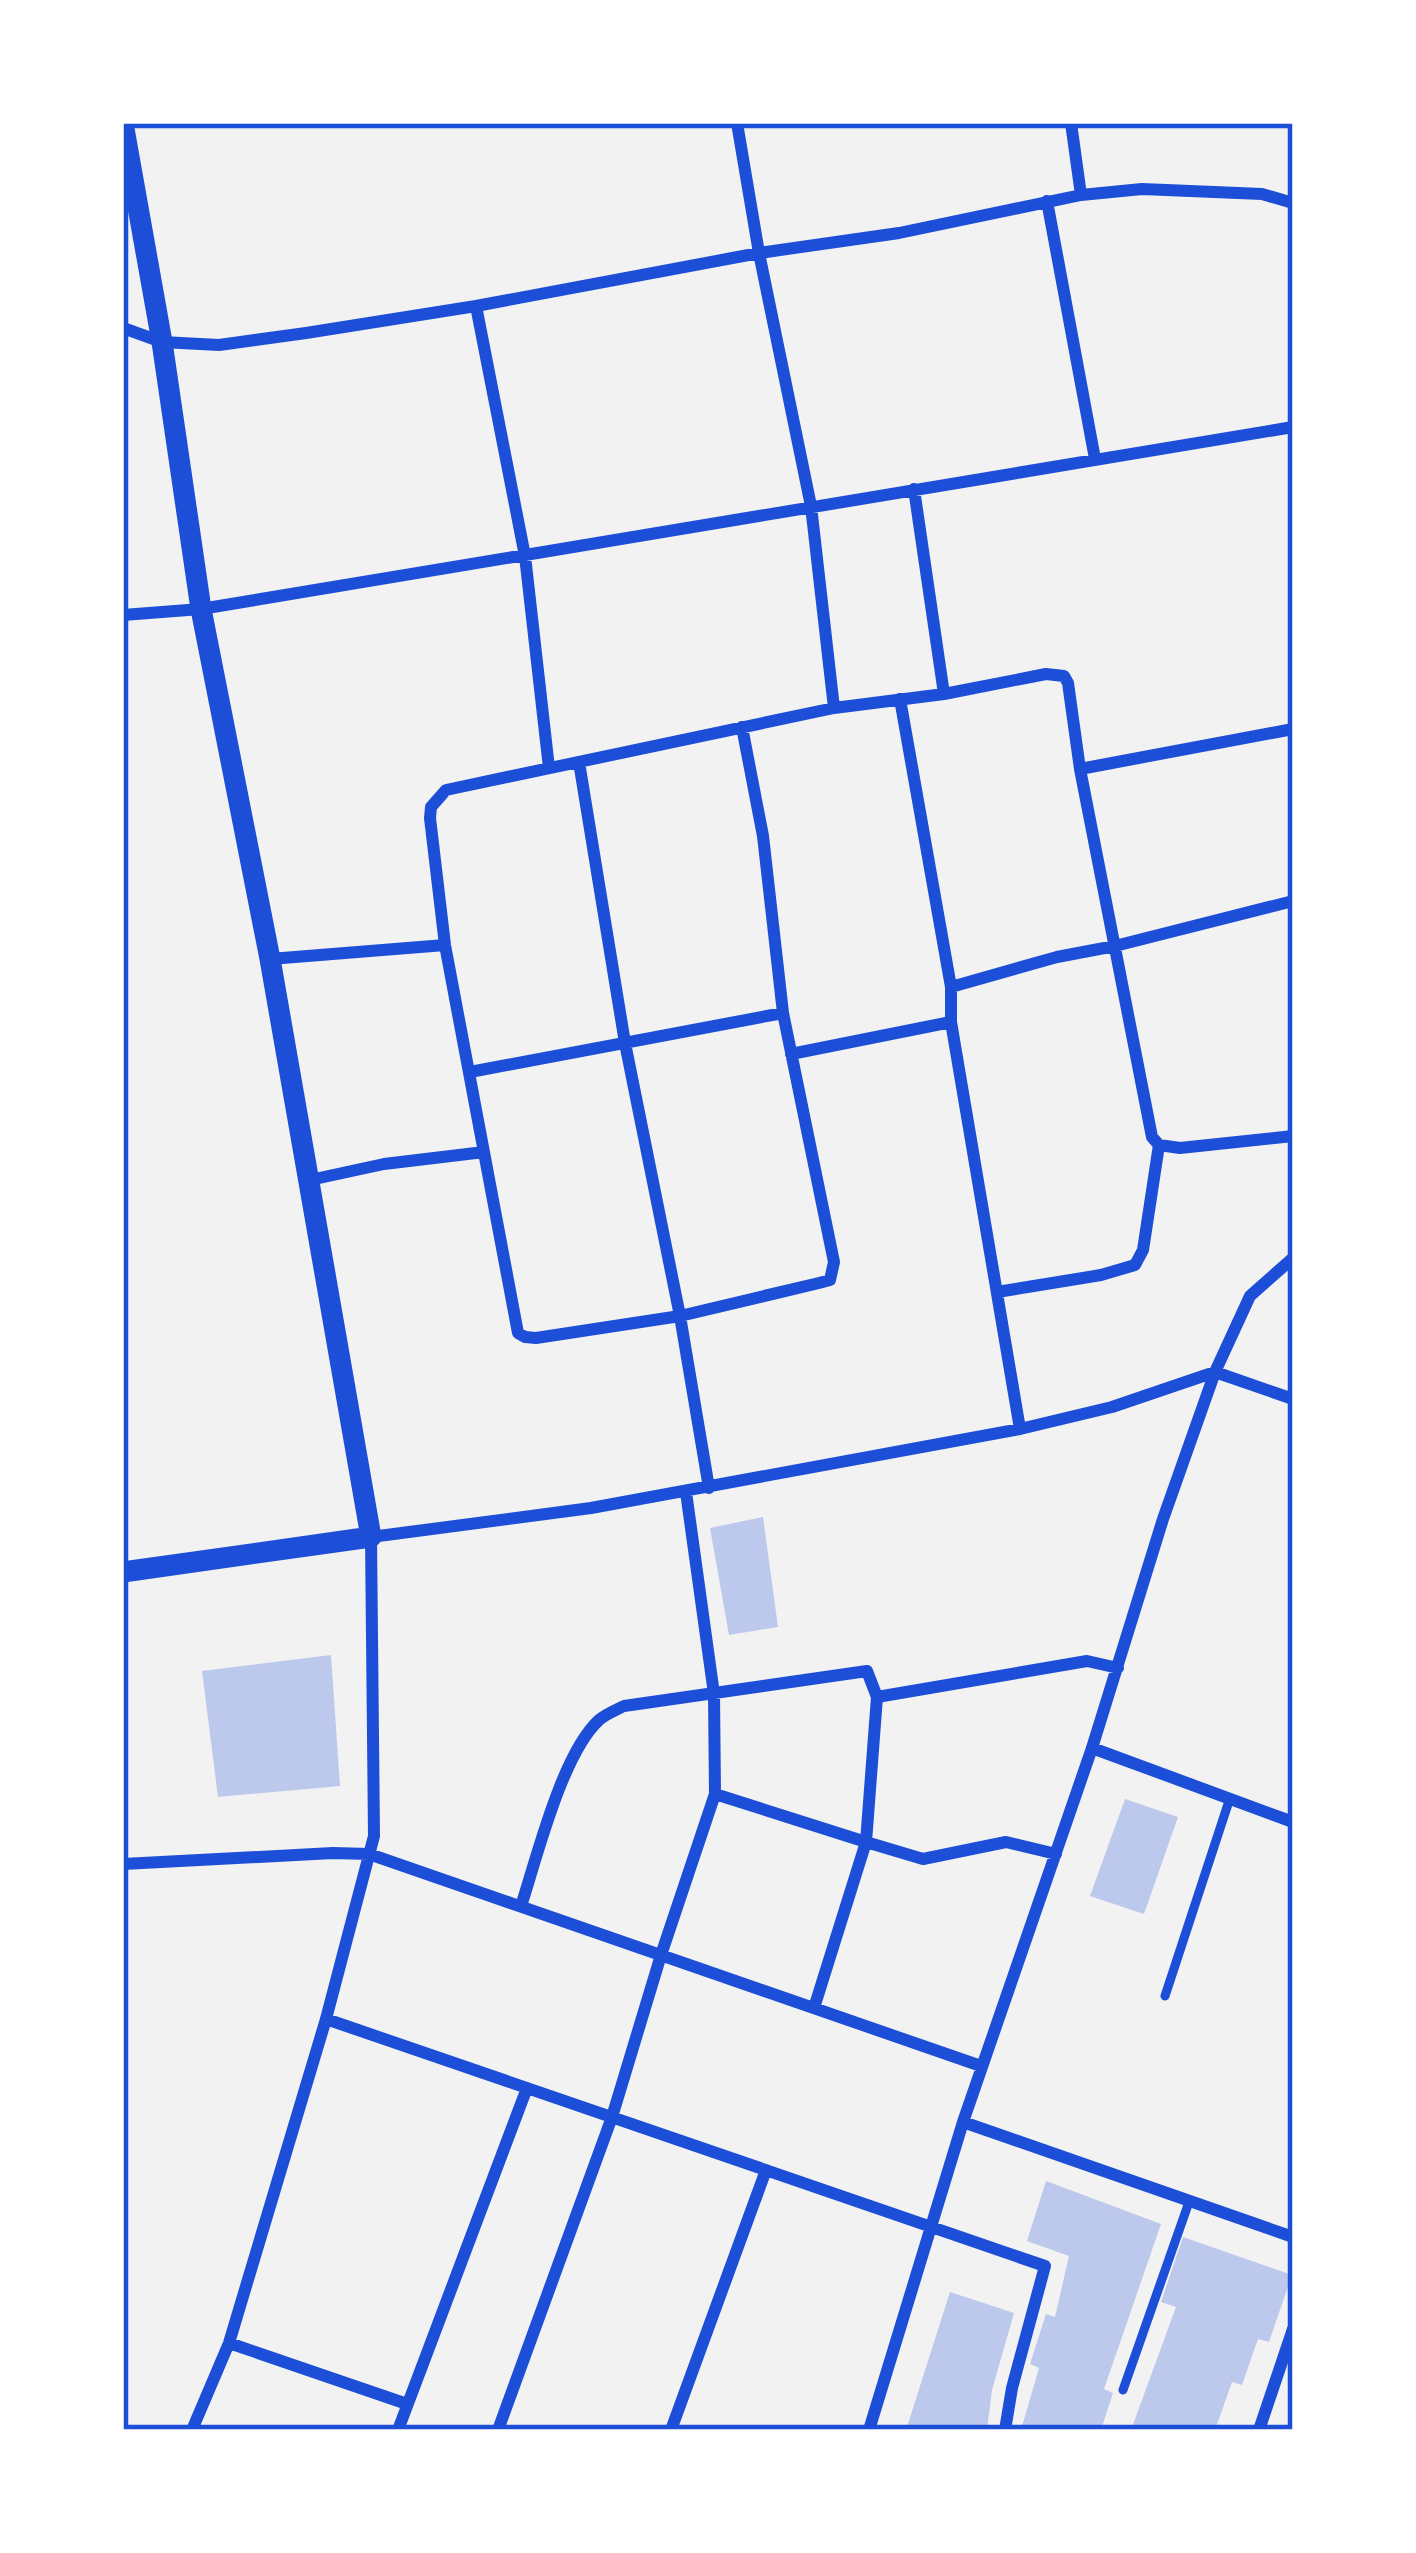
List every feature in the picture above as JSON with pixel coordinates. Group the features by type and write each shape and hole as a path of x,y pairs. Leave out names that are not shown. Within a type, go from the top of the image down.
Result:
{"street":[{"path":"123,123 162,342 201,609 270,959 371,1538 374,1836 326,2019 229,2343 192,2430"},
{"path":"737,123 811,506 834,708"},
{"path":"1071,123 1082,195"},
{"path":"123,328 162,342 219,345 898,233 1082,195 1142,189 1262,194 1293,203"},
{"path":"1046,201 1095,459"},
{"path":"476,306 524,556 549,768"},
{"path":"123,615 201,609 1293,427"},
{"path":"914,489 944,694"},
{"path":"742,728 763,836 783,1013 833,1274 820,1283 680,1316 536,1338 518,1333 445,945 431,807 446,790 834,708 1046,674 1064,676 1152,1137 1159,1145 1180,1148 1293,1136"},
{"path":"900,698 1020,1429"},
{"path":"1081,769 1293,729"},
{"path":"579,762 625,1043 709,1488"},
{"path":"951,987 1293,901"},
{"path":"270,959 445,945"},
{"path":"470,1072 783,1013"},
{"path":"791,1054 950,1022"},
{"path":"997,1292 1101,1275 1135,1264 1143,1250 1159,1145"},
{"path":"310,1180 384,1164 484,1152"},
{"path":"869,2430 962,2122 1056,1855 1215,1372 1250,1296 1293,1258"},
{"path":"123,1572 709,1488 1020,1429 1112,1407 1215,1372 1293,1399"},
{"path":"498,2430 611,2117 715,1794 714,1694 686,1492"},
{"path":"877,1696 1087,1661 1118,1668"},
{"path":"521,1906 567,1768 600,1718 624,1706 867,1671 877,1696 866,1842 814,2008"},
{"path":"1092,1748 1292,1818"},
{"path":"715,1794 922,1859 1006,1842 1056,1855"},
{"path":"123,1864 369,1854 981,2066"},
{"path":"326,2019 1045,2266 1005,2430"},
{"path":"398,2430 527,2088"},
{"path":"962,2122 1293,2237"},
{"path":"671,2430 766,2170"},
{"path":"1259,2430 1293,2329"},
{"path":"229,2343 406,2404"}],"lane":[{"path":"1165,1996 1230,1798"},
{"path":"1124,2390 1189,2202"}],"building":[{"path":"763,1517 778,1627 729,1635 710,1528"},
{"path":"331,1655 340,1786 218,1797 202,1671"},
{"path":"1125,1799 1178,1817 1144,1914 1090,1896"},
{"path":"1046,2181 1161,2224 1104,2389 1113,2393 1101,2430 1021,2430 1039,2368 1030,2364 1046,2314 1055,2317 1069,2256 1027,2241"},
{"path":"1183,2237 1292,2275 1269,2342 1258,2339 1242,2385 1232,2382 1215,2430 1131,2430 1176,2307 1161,2302"},
{"path":"950,2292 1014,2313 992,2390 987,2430 906,2430"}]}
